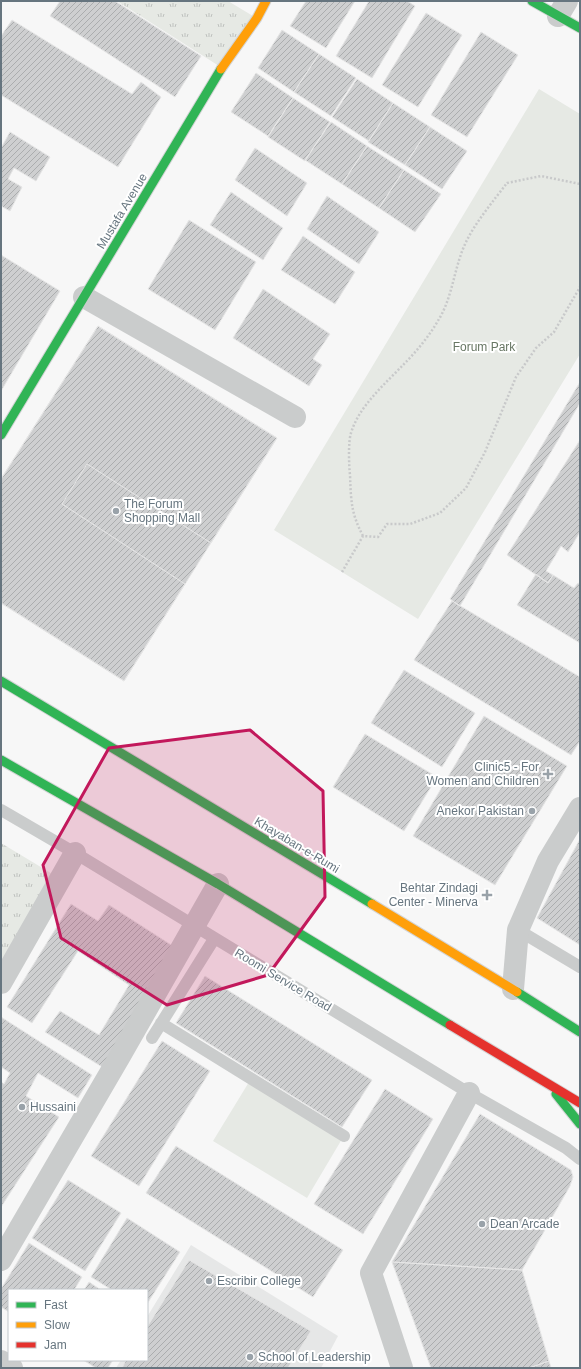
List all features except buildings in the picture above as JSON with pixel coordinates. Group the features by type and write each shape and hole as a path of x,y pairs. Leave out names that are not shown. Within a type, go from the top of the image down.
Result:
{"main road":[{"name":"Mustafa Avenue","path":"1,435 221,69 266,1"},
{"path":"532,1 563,8 580,28"},
{"name":"Khayaban-e-Rumi","path":"1,681 514,989 580,1032"},
{"path":"1,760 218,884 580,1103"},
{"path":"547,1083 580,1124"}],"street":[{"path":"84,297 295,417"},
{"path":"514,989 518,930 548,861 580,808"},
{"path":"1,983 75,853"},
{"path":"1,1260 195,927 218,884"},
{"path":"402,1368 371,1273 469,1094"},
{"path":"1,1362 12,1368"}],"lane":[{"name":"Roomi Service Road","path":"1,810 75,853 469,1094 566,1148 580,1159"},
{"path":"518,930 580,967"},
{"path":"152,1038 214,938"},
{"path":"161,1023 344,1136"}],"path":[{"path":"363,536 356,521 352,506 349,467 350,434 363,409 405,363 435,327 445,308 466,241 489,206 507,183 541,176 580,184"},
{"path":"363,536 378,537 387,524 410,524 440,514 466,488 485,452 516,377 536,348 554,332 580,287"},
{"path":"342,572 363,536"}],"highlighted area":[{"path":"250,730 323,791 325,897 268,975 167,1005 61,938 43,865 109,748"}],"shaded area":[{"name":"Escribir College","path":"191,1245 338,1336 321,1368 116,1368 120,1361 148,1361 148,1315"}],"green space":[{"path":"117,1 228,1 253,16 219,66"},
{"name":"Forum Park","path":"539,89 580,114 580,354 418,619 274,530"},
{"path":"1,843 64,881 1,983"},
{"path":"249,1082 342,1139 307,1198 213,1141"}],"traffic: fast":[{"path":"532,1 580,28"},
{"path":"1,435 221,69"},
{"path":"1,681 372,904"},
{"path":"1,760 218,884 450,1025"},
{"path":"517,992 580,1032"},
{"path":"556,1094 580,1124"}],"traffic: slow":[{"path":"221,69 257,18 266,1"},
{"path":"372,904 517,992"}],"traffic: jam":[{"path":"450,1025 580,1103"}],"place":[{"name":"The Forum Shopping Mall","path":"116,511"},
{"name":"Clinic5 - For Women and Children","path":"548,774"},
{"name":"Anekor Pakistan","path":"532,811"},
{"name":"Behtar Zindagi Center - Minerva","path":"487,895"},
{"name":"Hussaini","path":"22,1107"},
{"name":"Dean Arcade","path":"482,1224"},
{"name":"Escribir College","path":"209,1281"},
{"name":"School of Leadership","path":"250,1357"}]}
